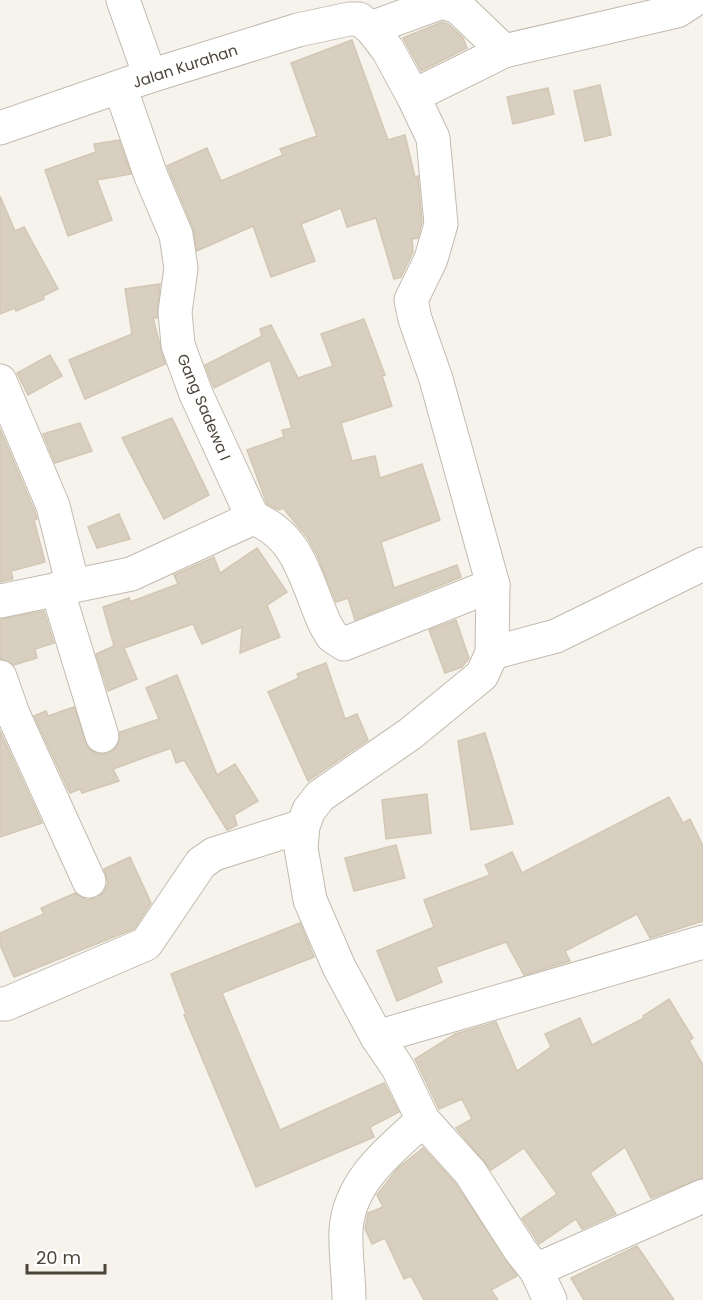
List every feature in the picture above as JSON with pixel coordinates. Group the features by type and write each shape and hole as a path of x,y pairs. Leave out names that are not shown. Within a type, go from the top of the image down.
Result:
{"street":[{"path":"123,0 150,76"},
{"path":"413,96 504,51 677,11 694,0"},
{"path":"504,51 466,13 458,7 442,2 371,28 388,50 433,138 441,224 431,259 411,300 415,320 436,379 493,585 492,653 482,675 410,734 320,796 309,810 303,826 301,848 310,900 339,967 377,1037 398,1068 423,1120 470,1172 520,1250 536,1270 550,1300"},
{"name":"Jalan Kurahan","path":"0,128 150,76 327,23 359,20 371,28"},
{"name":"Gang Sadewa I","path":"120,87 151,176 176,236 181,268 175,312 178,345 196,394 253,518"},
{"path":"0,381 53,506 65,588 102,736"},
{"path":"0,601 131,574 253,518 271,525 283,536 295,553 326,626 332,636 344,644 493,585"},
{"path":"492,653 556,636 703,564"},
{"path":"1,683 22,735 89,881"},
{"path":"0,1004 6,1004 146,944 201,863 208,858 303,826"},
{"path":"377,1037 703,942"},
{"path":"349,1300 346,1230 352,1200 362,1180 423,1120"},
{"path":"536,1270 703,1196"}],"building":[{"path":"442,22 448,24 463,38 467,48 421,71 403,38"},
{"path":"352,40 388,140 405,135 415,177 418,176 422,222 418,238 412,239 413,252 401,277 394,279 376,218 347,227 341,208 301,224 315,261 271,277 253,226 197,251 193,228 167,166 207,148 221,181 283,155 280,149 317,136 291,63"},
{"path":"600,85 611,135 585,141 574,91"},
{"path":"548,88 554,114 513,124 507,97"},
{"path":"119,140 131,174 97,180 112,220 68,236 45,170 96,152 94,144"},
{"path":"0,196 15,231 24,227 58,289 43,296 44,299 16,311 15,308 0,314"},
{"path":"160,284 157,318 153,318 165,364 85,399 69,360 132,334 125,289"},
{"path":"364,319 385,375 382,376 392,406 341,423 352,461 375,456 380,478 422,464 440,520 381,542 394,588 457,565 461,577 355,620 348,598 336,602 307,537 283,508 279,510 267,504 247,450 284,437 282,430 292,428 270,360 214,388 205,365 262,336 260,329 271,325 298,378 333,366 321,334"},
{"path":"50,355 62,376 28,395 17,373"},
{"path":"172,418 209,495 164,519 122,438"},
{"path":"80,423 92,451 55,463 43,434"},
{"path":"0,429 35,512 37,519 34,520 45,562 11,571 13,579 0,582"},
{"path":"119,514 130,539 97,548 88,527"},
{"path":"257,548 287,592 267,605 280,637 240,653 242,627 202,644 193,624 124,648 137,679 108,691 96,654 114,646 103,607 129,598 130,602 178,584 174,575 214,557 220,573"},
{"path":"44,611 54,643 35,649 37,658 14,665 0,659 0,619"},
{"path":"456,620 469,658 462,667 445,673 429,630"},
{"path":"326,663 345,719 357,714 368,740 308,781 268,692 299,678 297,674"},
{"path":"177,675 217,775 235,764 258,801 234,815 237,825 227,830 184,760 176,763 171,748 113,769 119,781 82,793 80,789 70,793 34,716 46,711 48,716 74,707 89,749 97,754 107,754 116,748 120,732 159,719 146,688"},
{"path":"0,731 42,823 0,837"},
{"path":"485,733 513,824 471,830 458,741"},
{"path":"427,794 431,833 386,839 382,800"},
{"path":"669,797 683,823 690,819 703,846 703,921 650,938 637,914 565,951 570,961 524,975 506,942 436,967 442,982 397,1001 377,951 434,927 424,900 490,875 485,865 512,852 522,873"},
{"path":"396,845 405,878 354,891 345,858"},
{"path":"130,857 151,903 134,929 14,977 0,945 0,933 44,914 41,908 75,893 87,900 97,898 104,892 108,883 104,869"},
{"path":"300,923 314,957 222,993 280,1130 384,1083 399,1112 370,1127 374,1137 256,1187 184,1015 186,1014 171,974"},
{"path":"669,999 693,1038 689,1041 703,1065 703,1178 651,1198 625,1147 590,1173 616,1214 582,1229 576,1219 539,1244 522,1218 557,1194 524,1148 491,1170 456,1128 472,1119 462,1099 439,1109 415,1059 455,1034 496,1022 517,1071 551,1047 545,1034 580,1018 592,1045 644,1018 643,1016"},
{"path":"423,1148 455,1183 517,1276 491,1290 498,1300 424,1300 411,1276 404,1279 385,1238 372,1244 365,1229 368,1213 383,1207 377,1195 398,1168"},
{"path":"637,1246 674,1300 584,1300 571,1278"}]}
